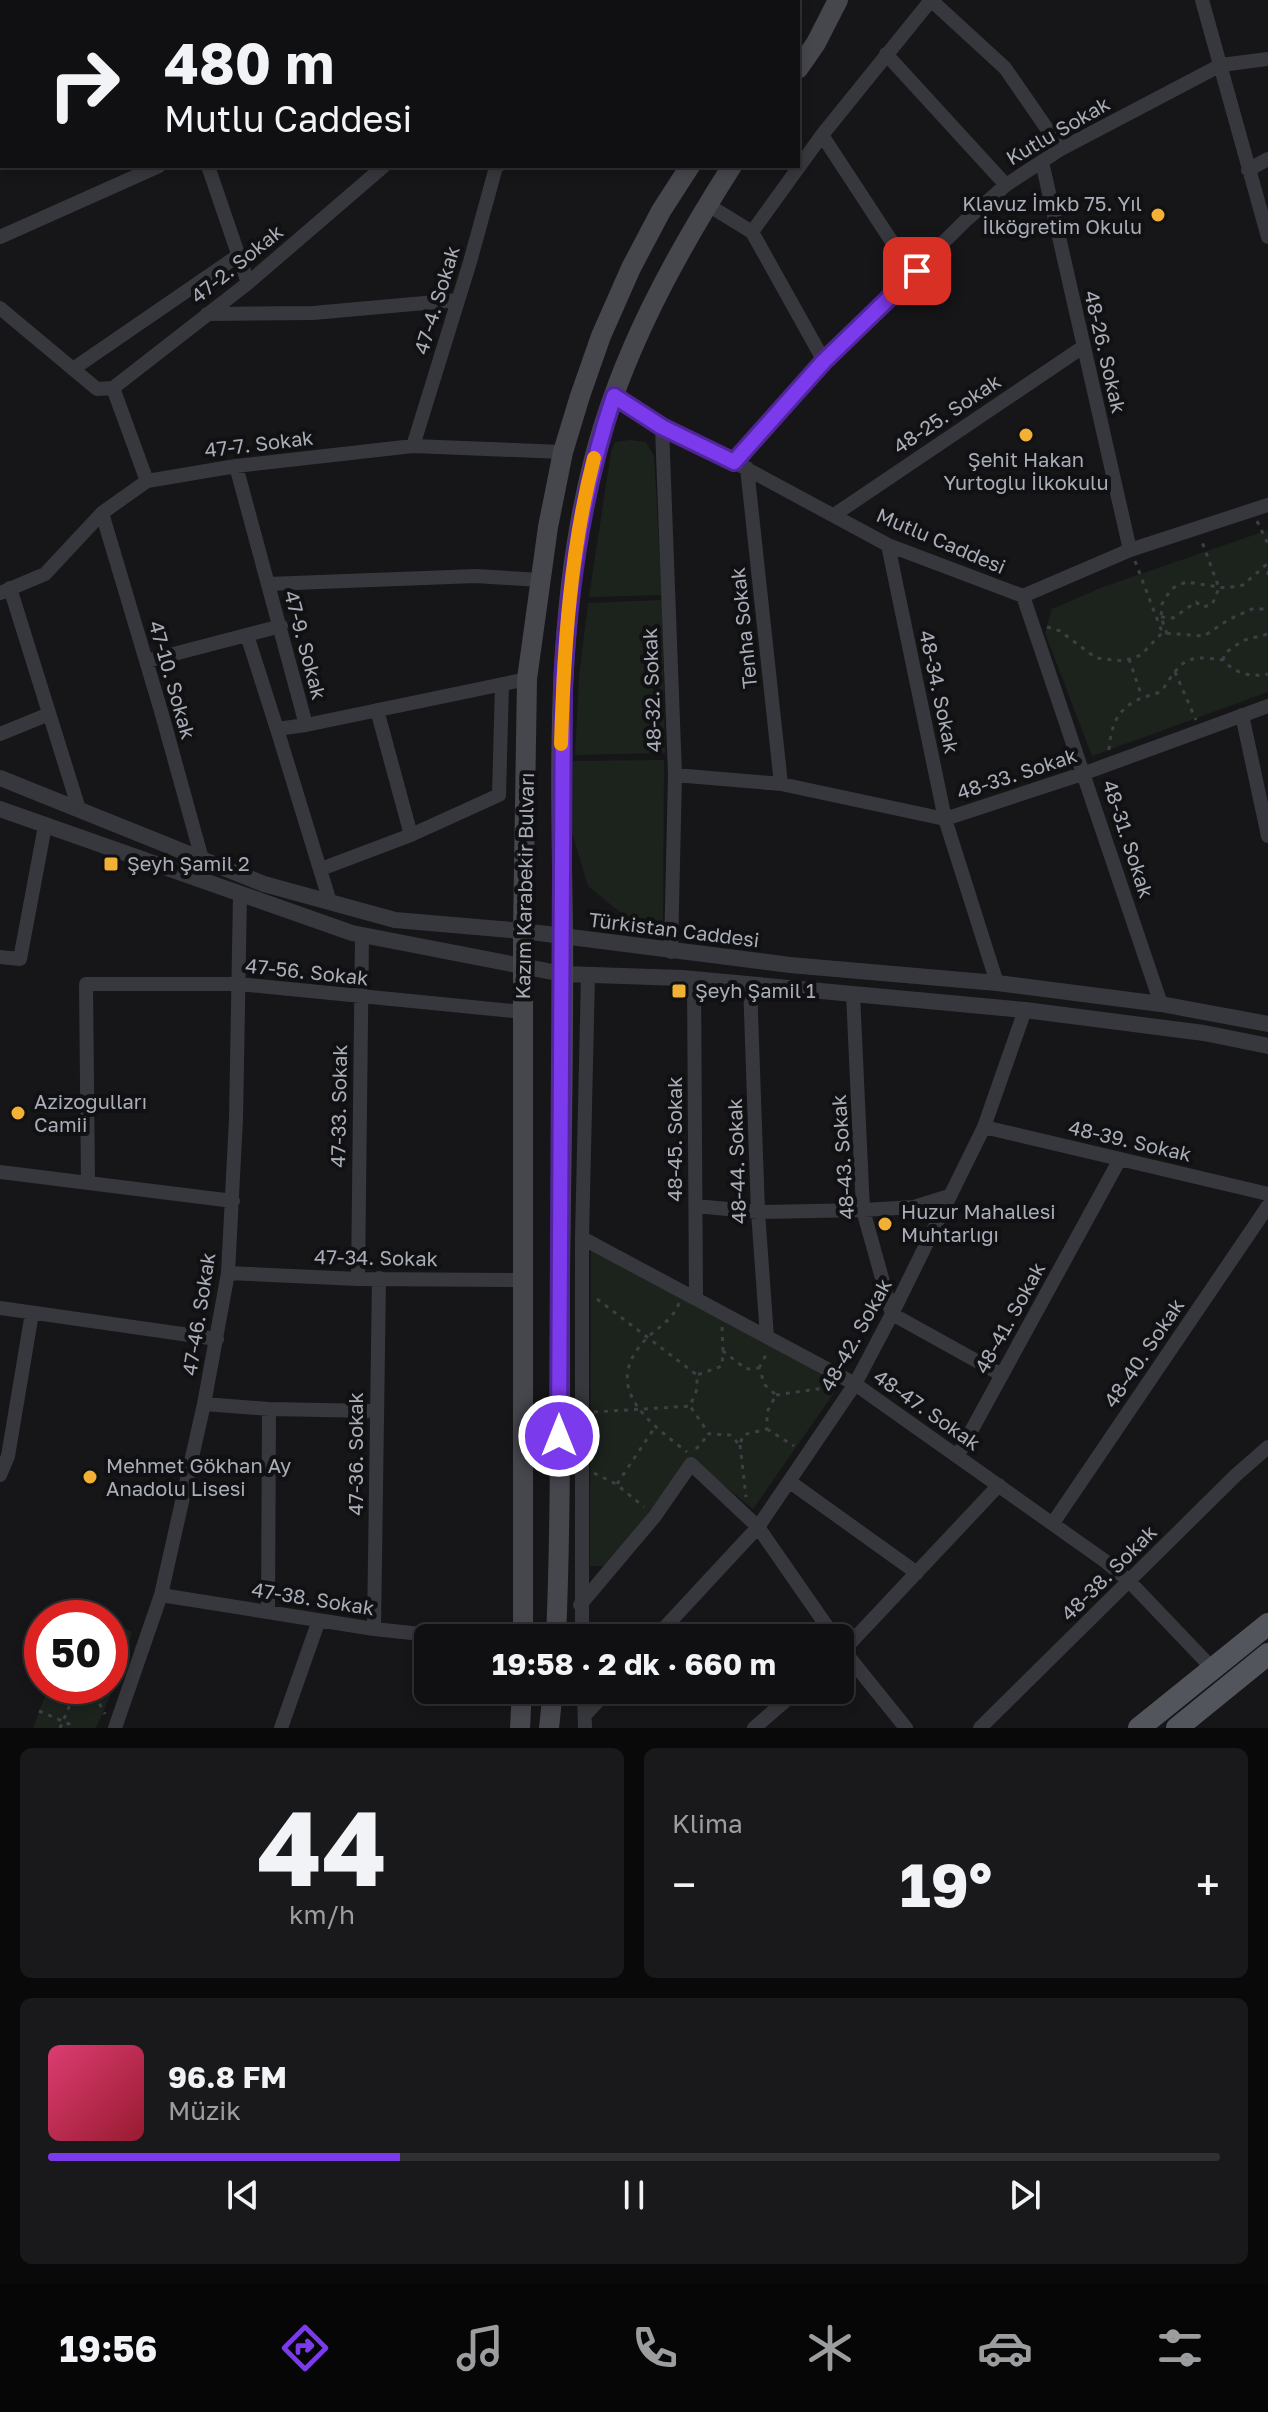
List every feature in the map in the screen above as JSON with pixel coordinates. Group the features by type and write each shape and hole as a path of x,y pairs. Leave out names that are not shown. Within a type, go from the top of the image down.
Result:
{"main road":[{"path":"800,66 838,3"},
{"name":"Kazım Karabekir Bulvarı","path":"556,1624 563,974 561,759 565,637 593,461 614,396 657,293 731,168"},
{"name":"Kazım Karabekir Bulvarı","path":"523,1624 523,931 527,679 540,580 563,452 601,336 681,171"},
{"path":"1139,1728 1268,1624"},
{"path":"1177,1728 1268,1654"},
{"path":"520,1728 521,1704"},
{"path":"549,1728 552,1704"}],"street":[{"path":"800,165 931,0 1005,68 1061,149"},
{"path":"1202,0 1268,237"},
{"path":"886,54 1006,185"},
{"name":"Kutlu Sokak","path":"740,465 824,361 965,221 1006,185 1061,149 1221,65 1268,59"},
{"path":"822,135 913,274"},
{"path":"1248,170 1268,159"},
{"name":"48-26. Sokak","path":"1042,162 1130,550"},
{"path":"0,237 155,168"},
{"path":"209,168 248,283"},
{"name":"47-2. Sokak","path":"113,388 248,283 382,168"},
{"name":"47-4. Sokak","path":"413,446 495,168"},
{"path":"752,232 798,168"},
{"path":"708,205 752,232 824,361"},
{"path":"73,369 239,255"},
{"path":"207,314 313,313 458,300"},
{"path":"0,308 97,389 113,388 147,481"},
{"name":"48-25. Sokak","path":"834,515 1083,347"},
{"name":"Mutlu Caddesi","path":"614,396 662,427 740,465 888,545 1023,596 1130,550 1268,505"},
{"name":"48-32. Sokak","path":"662,427 675,775 671,952"},
{"name":"47-7. Sokak","path":"5,591 45,574 102,513 147,481 236,466 413,446 563,452"},
{"name":"Tenha Sokak","path":"740,465 781,784"},
{"name":"47-9. Sokak","path":"236,466 306,725 277,729"},
{"name":"47-10. Sokak","path":"102,513 202,859"},
{"name":"48-34. Sokak","path":"888,545 945,819 997,983"},
{"path":"268,584 476,576 540,580"},
{"path":"5,591 79,809"},
{"name":"48-31. Sokak","path":"1023,596 1161,1004"},
{"path":"147,661 281,626"},
{"path":"247,635 330,902"},
{"path":"306,725 527,679"},
{"path":"321,869 411,835 499,795 502,684"},
{"name":"48-33. Sokak","path":"675,775 781,784 945,819 1085,773 1268,706"},
{"path":"377,710 411,835"},
{"path":"0,734 49,714"},
{"path":"1242,715 1268,836"},
{"name":"Türkistan Caddesi","path":"0,778 264,884 395,920 523,931 790,965 997,983 1161,1004 1268,1024"},
{"path":"0,809 362,935 563,974 694,979 1025,1010 1204,1033 1268,1046"},
{"path":"0,957 20,959 45,826"},
{"name":"47-46. Sokak","path":"115,1728 161,1595 204,1404 228,1273 233,1201 240,894"},
{"name":"47-33. Sokak","path":"358,1279 362,935"},
{"path":"581,1624 581,1288 588,975"},
{"name":"48-45. Sokak","path":"689,1296 696,1206 694,979"},
{"name":"47-56. Sokak","path":"88,1183 86,984 238,984 523,1012"},
{"name":"48-44. Sokak","path":"750,984 758,1212 767,1337"},
{"name":"48-43. Sokak","path":"853,994 863,1210 892,1314"},
{"name":"48-42. Sokak","path":"667,1624 790,1482 855,1384 984,1127 1025,1010"},
{"name":"48-39. Sokak","path":"984,1127 1268,1194"},
{"name":"48-41. Sokak","path":"958,1455 1120,1159"},
{"path":"0,1172 233,1201"},
{"path":"696,1206 758,1212 863,1210 914,1207 949,1196"},
{"name":"48-40. Sokak","path":"1053,1523 1268,1206"},
{"name":"48-47. Sokak","path":"582,1238 855,1384 1053,1523 1129,1581 1212,1668"},
{"name":"47-34. Sokak","path":"228,1273 358,1279 523,1280"},
{"name":"47-36. Sokak","path":"374,1629 379,1278"},
{"path":"0,1308 217,1339"},
{"path":"0,1475 32,1313"},
{"path":"892,1314 1002,1375"},
{"path":"204,1404 375,1411"},
{"path":"268,1612 269,1409"},
{"name":"48-38. Sokak","path":"980,1728 1268,1447"},
{"path":"580,1605 655,1516 691,1464 753,1522 825,1624"},
{"path":"790,1482 917,1573"},
{"path":"854,1637 999,1485"},
{"name":"47-38. Sokak","path":"161,1595 414,1633"},
{"path":"281,1728 319,1620"},
{"path":"854,1666 906,1728"},
{"path":"585,1722 598,1704"},
{"path":"754,1728 782,1704"}],"path":[{"path":"1251,511 1268,544"},
{"path":"1161,617 1173,618 1196,602 1202,607 1212,605 1219,588 1196,528"},
{"path":"1130,550 1165,634"},
{"path":"1165,634 1162,604 1171,589 1186,582 1219,588 1243,585 1268,563"},
{"path":"1032,622 1060,631 1096,658 1129,659 1141,655 1165,634 1204,636 1252,609 1268,609"},
{"path":"1223,660 1225,653 1236,646 1268,633"},
{"path":"1109,753 1110,734 1125,706 1161,692 1187,659 1204,657 1223,660 1231,670 1258,677 1268,674"},
{"path":"1129,659 1142,697"},
{"path":"1175,671 1200,731"},
{"path":"581,1288 697,1375"},
{"path":"689,1296 636,1353 629,1370 632,1402 655,1427 691,1455 709,1434"},
{"path":"697,1375 722,1366 722,1313"},
{"path":"723,1351 746,1369 759,1368 765,1385 776,1395"},
{"path":"690,1406 697,1389 697,1375"},
{"path":"776,1395 855,1384"},
{"path":"767,1429 767,1412 776,1395"},
{"path":"593,1412 690,1406"},
{"path":"690,1406 709,1434"},
{"path":"616,1484 655,1427"},
{"path":"753,1522 740,1445 743,1435 767,1429 809,1455"},
{"path":"709,1434 730,1435 740,1445"},
{"path":"580,1466 616,1484 655,1516"},
{"path":"60,1728 70,1704"},
{"path":"100,1704 105,1714"},
{"path":"39,1711 63,1721 71,1728"}],"shaded area":[{"path":"615,442 646,442 654,456 662,595 589,597 611,452"},
{"path":"1268,530 1268,692 1092,756 1045,633 1052,609 1103,587"},
{"path":"662,600 665,753 575,755 579,677 588,603"},
{"path":"664,760 663,928 632,922 588,886 572,833 573,761"},
{"path":"591,1249 826,1375 834,1393 753,1509 689,1457 617,1556 603,1566 590,1566"},
{"path":"42,1704 107,1704 96,1728 33,1728"}],"slow traffic":[{"path":"561,744 565,637 594,458"}],"place":[{"name":"Klavuz İmkb 75. Yıl İlköğretim Okulu","path":"1158,215"},
{"name":"Şehit Hakan Yurtoğlu İlkokulu","path":"1026,435"},
{"name":"Şeyh Şamil 2","path":"111,864"},
{"name":"Şeyh Şamil 1","path":"679,991"},
{"name":"Azizoğulları Camii","path":"18,1113"},
{"name":"Huzur Mahallesi Muhtarlığı","path":"885,1224"},
{"name":"Mehmet Gökhan Ay Anadolu Lisesi","path":"90,1477"}],"route":[{"path":"559,1436 563,936 560,813 565,637 579,538 593,461 603,427 614,396 662,427 734,462 824,361 917,271"}]}
